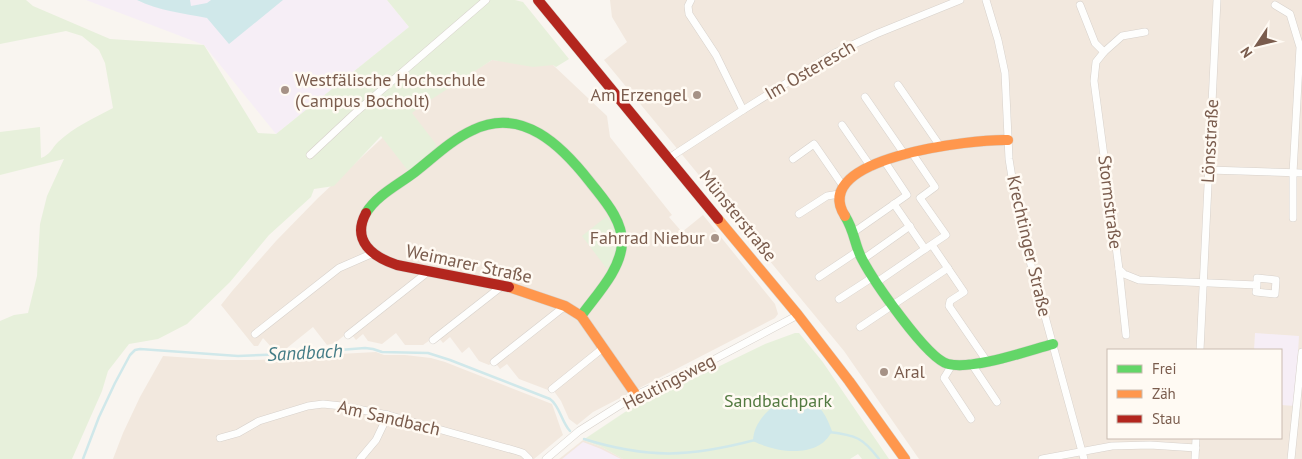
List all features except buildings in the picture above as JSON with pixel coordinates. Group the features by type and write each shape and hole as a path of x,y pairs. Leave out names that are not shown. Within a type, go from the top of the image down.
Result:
{"street":[{"path":"310,154 486,0"},
{"name":"Münsterstraße","path":"538,0 798,315 849,381 905,459"},
{"path":"690,0 688,6 689,14 716,55 743,110"},
{"name":"Im Osteresch","path":"669,158 835,53 960,0"},
{"name":"Krechtinger Straße","path":"986,0 998,40 1005,73 1008,140 1019,221 1084,459"},
{"name":"Lönsstraße","path":"1200,349 1217,0"},
{"path":"1080,5 1095,43 1104,52"},
{"path":"1275,5 1290,14 1300,47 1293,173 1293,218"},
{"name":"Stormstraße","path":"1145,32 1122,36 1096,62 1094,81 1119,269 1124,274 1139,280 1203,283"},
{"path":"898,85 940,146"},
{"path":"840,299 875,280 946,235 920,198 935,187 865,97"},
{"path":"255,334 339,268 371,254 363,240 362,232 362,222 370,206 471,130 498,123 526,125 548,137 566,153 617,221 622,238 622,249 618,265 581,316"},
{"path":"842,125 871,167"},
{"path":"799,214 841,190 853,175 885,162 940,146 995,138 1008,140"},
{"path":"793,159 814,144 841,190 840,209 854,232 860,255 893,306 937,358 944,363 952,365 971,363 1053,344"},
{"path":"854,232 907,195 885,162"},
{"path":"1209,170 1302,173"},
{"path":"894,204 910,226 948,268 964,292 950,301 949,306 986,360"},
{"path":"819,277 910,226"},
{"name":"Weimarer Straße","path":"371,254 397,265 502,286 530,293 565,306 581,316 636,396"},
{"path":"860,328 948,268"},
{"path":"1119,269 1126,335"},
{"path":"348,335 424,275 427,270"},
{"path":"1203,283 1256,285"},
{"path":"433,340 502,286"},
{"path":"494,362 565,306"},
{"name":"Heutingsweg","path":"546,459 579,431 636,396 722,356 798,315"},
{"path":"552,388 603,348"},
{"path":"1291,459 1302,352"},
{"path":"971,363 998,402"},
{"path":"952,365 944,378 971,419"},
{"name":"Am Sandbach","path":"220,438 238,433 259,421 308,406 322,404 388,415 517,451 523,453 529,459"},
{"path":"360,459 376,440 388,415"},
{"path":"1195,459 1196,439"},
{"path":"1042,459 1083,450 1131,445 1196,448"}],"shaded area":[{"name":"Westfälische Hochschule (Campus Bocholt)","path":"86,0 387,0 409,27 276,134 204,45"},
{"path":"610,0 1302,0 1302,459 919,459 844,351 604,60 627,42 612,17"},
{"path":"492,60 553,65 607,116 610,137 672,215 669,217 682,232 703,215 775,304 778,314 775,318 593,412 577,425 569,419 561,401 551,387 548,390 519,379 507,364 500,369 494,361 489,365 479,361 469,347 462,353 450,337 443,343 439,338 432,344 430,340 423,345 405,345 396,333 382,344 368,341 363,334 356,340 352,335 346,334 335,343 327,345 313,327 287,348 273,349 263,338 258,346 254,346 221,305 233,290 276,241 318,198 416,107"},
{"path":"1255,333 1299,336 1295,406 1282,405 1282,349 1254,349"},
{"path":"376,352 384,355 431,358 445,362 552,404 563,435 534,459 113,459 140,397 163,356 252,360 339,357 339,354"},
{"path":"583,440 602,447 623,459 559,459"},
{"path":"583,442 601,449 621,459 562,459"}],"green space":[{"path":"0,0 26,0 33,6 110,39 204,45 258,133 276,134 409,27 387,0 515,0 523,2 569,59 556,67 553,65 533,67 492,60 418,108 412,113 439,148 409,172 381,136 334,186 314,189 311,197 269,235 230,282 187,324 158,339 129,344 108,371 102,391 72,459 0,459 0,321 14,315 28,313 37,276 40,224 47,196 64,159 0,175 0,132 40,127 41,158 71,132 113,108 105,63 99,50 82,36 66,31 0,44"},
{"path":"607,216 616,233 619,247 616,256 607,269 582,236"},
{"name":"Sandbachpark","path":"799,333 822,361 889,459 862,459 858,454 850,459 623,459 602,447 583,440 625,412 765,344"}],"water":[{"path":"137,0 190,0 191,6 207,3 211,0 283,0 229,44 207,18 162,9"},
{"path":"791,397 807,399 818,406 826,417 832,431 826,440 808,450 797,451 774,448 753,441 756,427 765,414 777,404"}],"waterway":[{"name":"Sandbach","path":"83,459 99,417 115,383 130,355 135,350 140,349 238,356 365,348 382,352 428,353 550,399 570,431"},
{"name":"Sandbach","path":"829,432 852,436 858,439 868,446 879,459"},
{"path":"584,439 649,453 710,450 755,440"}],"traffic: fast":[{"path":"366,213 382,196 465,134 491,124 508,123 524,126 554,143 567,155 607,203 619,227 622,244 617,264 581,316"},
{"path":"845,216 851,227 859,254 877,284 914,334 939,359 948,364 972,364 1001,359 1053,344"}],"traffic: slow":[{"path":"845,216 840,196 850,179 871,166 932,148 963,143 1008,140"},
{"path":"718,219 798,315 849,381 905,459"},
{"path":"509,287 565,306 581,316 636,395"}],"traffic: jam":[{"path":"538,0 718,219"},
{"path":"366,213 362,223 361,232 363,240 373,252 388,262 509,287"}],"place":[{"name":"Westfälische Hochschule (Campus Bocholt)","path":"285,90"},
{"name":"Am Erzengel","path":"697,95"},
{"name":"Fahrrad Niebur","path":"715,238"},
{"name":"Aral","path":"884,372"}]}
